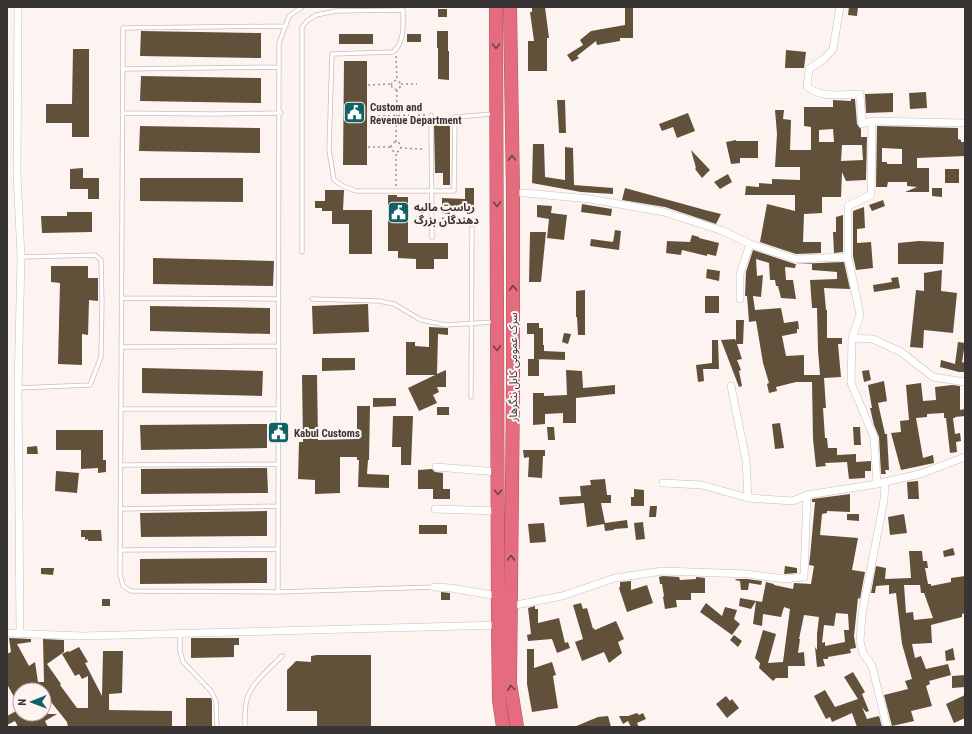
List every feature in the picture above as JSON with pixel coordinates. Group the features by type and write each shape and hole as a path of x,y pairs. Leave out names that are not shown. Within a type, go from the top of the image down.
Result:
{"highway":[{"name":"سرک عمومی کابل ننگرهار","path":"496,7 499,511 498,596 504,625 510,683 517,727"},
{"name":"سرک عمومی کابل ننگرهار","path":"503,727 499,700 504,625 511,606 513,193 510,7"}],"street":[{"path":"18,7 17,174 21,257 18,388 20,632"},
{"path":"840,7 833,50 824,59 809,69 807,86 811,90 818,93 860,94 862,124 872,121 965,123"},
{"path":"872,121 871,195 848,206 848,256 860,315 852,338 850,383 874,437 877,484"},
{"path":"513,193 590,199 664,212 723,231 750,244 795,259 848,256"},
{"path":"740,299 740,274 750,244"},
{"path":"852,338 873,339 901,352 933,377 965,382"},
{"path":"731,386 746,460 748,498"},
{"path":"663,483 702,484 748,498 793,502 807,495 877,484 920,474 965,457"},
{"path":"436,467 498,472"},
{"path":"885,482 884,500 862,614 860,641 863,653 872,666 887,727"},
{"path":"511,606 562,596 615,578 663,571 747,574 784,579 804,577 807,495"},
{"path":"435,509 499,511"},
{"path":"434,587 451,588 498,596"},
{"path":"7,632 82,636 504,625"}],"lane":[{"path":"278,592 279,43 290,16 302,7"},
{"path":"302,252 302,27 307,21 316,15 336,11 403,10 402,36 394,52 332,54 330,150 334,180 343,186 356,191 454,191 455,117 496,114"},
{"path":"286,26 123,28 120,509 120,574 122,586 131,591 278,592 434,587"},
{"path":"123,69 279,67"},
{"path":"123,113 280,113"},
{"path":"430,115 432,238"},
{"path":"471,397 472,228"},
{"path":"18,388 90,385 101,357 102,318 101,260 96,255 21,257"},
{"path":"122,298 279,299"},
{"path":"312,299 379,301 394,304 421,320 446,324 512,321"},
{"path":"121,347 279,346"},
{"path":"121,409 279,409"},
{"path":"121,465 279,464"},
{"path":"120,509 278,506"},
{"path":"120,550 278,549"},
{"path":"180,634 180,651 183,662 211,691 216,701 217,727"},
{"path":"245,727 245,706 248,695 260,678 282,656"}],"path":[{"path":"396,50 397,80 401,84 417,84"},
{"path":"368,85 391,84 393,81 397,80"},
{"path":"391,84 392,88 397,89"},
{"path":"400,148 399,144 396,142 396,116 397,89 400,88 401,84"},
{"path":"373,116 430,115"},
{"path":"391,147 392,144 396,142"},
{"path":"368,147 391,147"},
{"path":"391,147 392,150 396,152"},
{"path":"396,191 396,152 400,148 422,149"}],"building":[{"path":"532,7 545,7 549,38 547,38 547,71 528,71 528,41 534,41 530,12 532,12"},
{"path":"625,7 633,7 633,38 620,38 620,41 597,45 596,41 577,56 579,58 572,62 567,55 583,45 580,40 591,31 625,25"},
{"path":"849,7 858,7 857,16 848,15"},
{"path":"438,9 447,9 447,17 438,17"},
{"path":"141,31 261,33 261,58 140,56"},
{"path":"437,31 448,31 449,80 438,79"},
{"path":"339,34 373,34 373,44 339,44"},
{"path":"407,34 421,34 421,42 407,42"},
{"path":"73,49 89,49 89,137 72,137 72,123 46,123 46,104 72,104"},
{"path":"786,50 806,52 804,68 785,68"},
{"name":"Custom and Revenue Department","path":"344,61 367,61 367,165 343,165"},
{"path":"141,76 261,78 261,103 140,101"},
{"path":"926,92 927,108 910,109 909,93"},
{"path":"893,93 893,112 866,113 865,94"},
{"path":"851,99 855,99 857,124 861,129 861,137 867,137 866,180 846,181 842,172 841,197 822,197 822,213 804,214 803,242 821,242 821,253 796,254 760,242 767,204 795,211 795,195 745,195 746,186 759,187 759,183 772,184 772,179 800,180 800,167 775,167 777,134 775,110 784,110 783,119 791,120 790,150 811,150 811,127 804,126 804,107 833,107 833,100 851,101","holes":["833,129 834,142 819,142 819,130","842,145 862,145 863,160 841,161"]},
{"path":"557,100 565,100 566,133 559,133"},
{"path":"688,113 695,131 677,138 673,127 662,131 659,124"},
{"path":"434,125 450,125 450,185 443,185 443,173 435,173"},
{"path":"140,126 260,128 260,153 139,151"},
{"path":"877,126 958,128 958,139 961,140 961,142 965,142 965,156 917,158 917,168 929,168 929,192 905,192 917,187 907,186 907,182 888,182 887,187 876,187","holes":["882,148 902,149 902,164 887,164 887,162 882,162"]},
{"path":"736,140 758,141 758,158 740,158 740,163 731,164 726,142"},
{"path":"533,144 544,144 545,177 565,180 565,147 573,148 574,185 613,188 613,194 581,192 532,183"},
{"path":"691,150 710,170 702,178 695,169"},
{"path":"83,168 83,178 99,178 99,199 88,199 88,189 70,189 70,169"},
{"path":"945,169 959,169 959,183 945,183"},
{"path":"728,174 732,182 720,189 714,182"},
{"path":"140,178 243,178 243,202 140,201"},
{"path":"465,188 474,188 474,206 450,206 450,214 442,213 442,198 465,199"},
{"path":"625,188 721,214 716,224 665,207 622,200"},
{"path":"932,188 942,188 942,197 932,196"},
{"path":"325,190 344,190 343,210 372,210 372,254 349,254 349,224 332,224 332,211 322,211 322,208 315,208 315,201 325,201"},
{"path":"388,195 408,197 408,243 448,243 448,259 434,259 434,269 416,269 416,259 398,258 398,251 388,251"},
{"path":"883,200 885,206 872,211 869,205"},
{"path":"582,204 612,209 611,216 581,212"},
{"path":"537,205 552,206 551,213 567,215 564,240 547,238 549,219 537,217"},
{"path":"864,207 865,228 857,229 857,243 871,242 873,268 856,270 853,256 853,211"},
{"path":"67,212 92,212 92,232 42,233 41,216 67,216"},
{"path":"843,215 843,252 834,253 833,232 836,232 836,217"},
{"path":"615,230 621,231 619,250 590,246 591,239 613,242"},
{"path":"530,232 546,232 541,282 529,282"},
{"path":"692,235 719,243 716,256 707,254 707,256 682,250 681,255 666,253 667,241 690,242"},
{"path":"919,241 944,242 943,264 898,264 898,243"},
{"path":"753,250 795,264 844,262 850,289 824,288 827,310 827,338 842,338 842,344 838,344 841,377 824,378 826,408 823,408 825,438 827,438 828,448 837,448 837,455 856,454 856,462 871,461 871,471 865,471 865,478 849,479 847,462 825,463 826,466 816,467 813,439 812,382 796,382 776,387 777,391 769,393 767,384 769,383 763,363 756,321 749,322 747,296 745,296 746,272","holes":["756,259 769,263 770,280 775,280 781,298 796,299 793,280 786,280 785,267 795,268 796,264 812,264 812,270 837,272 837,279 810,280 812,308 817,308 820,375 804,375 804,355 786,356 782,336 797,333 797,329 799,329 798,321 784,323 781,308 755,310 753,296 761,297 763,275 757,276"]},
{"path":"153,258 274,261 273,286 153,284"},
{"path":"51,266 88,266 88,278 98,278 98,301 89,300 88,335 82,334 82,365 58,364 60,283 51,282"},
{"path":"707,269 720,271 719,281 706,278"},
{"path":"942,270 941,291 957,293 953,333 924,330 923,348 910,347 916,290 924,291 924,273"},
{"path":"898,277 900,288 874,292 873,285 892,282 891,278"},
{"path":"585,290 585,335 578,335 576,291"},
{"path":"705,296 719,296 719,313 705,313"},
{"path":"368,304 369,332 313,334 312,306"},
{"path":"150,306 270,308 270,334 150,331"},
{"path":"736,320 744,320 743,344 737,344 742,359 737,360 741,370 739,371 742,386 739,387 721,340 735,339 736,341"},
{"path":"527,323 539,323 539,328 543,328 544,351 565,352 565,360 534,359 534,334 527,334"},
{"path":"429,327 448,328 448,335 438,334 437,374 446,370 446,387 437,387 439,392 433,395 437,403 419,411 408,388 435,375 406,375 406,342 415,342 415,346 429,347"},
{"path":"564,333 571,334 568,344 562,342"},
{"path":"712,340 718,340 719,369 703,369 704,381 698,382 696,365 712,363"},
{"path":"958,342 965,343 962,362 965,363 965,372 940,367 941,360 955,364"},
{"path":"322,358 355,358 355,370 322,371"},
{"path":"528,359 539,359 539,376 528,376"},
{"path":"142,368 263,371 262,396 142,393"},
{"path":"566,370 582,371 583,388 615,385 615,394 576,398 576,423 563,423 563,413 545,414 545,424 533,425 533,393 544,393 544,396 567,395"},
{"path":"869,370 871,380 864,382 862,371"},
{"path":"302,375 317,375 318,440 357,439 357,406 370,406 369,460 367,474 389,475 389,488 358,487 359,460 357,460 357,457 340,457 340,493 315,494 315,480 298,479 299,442 303,442"},
{"path":"884,381 887,401 878,403 885,434 887,434 889,470 885,470 886,474 881,474 879,437 874,425 870,408 872,408 868,385"},
{"path":"921,383 923,401 936,400 935,387 952,385 960,386 960,410 965,409 965,416 953,418 955,434 960,433 961,441 956,442 957,452 950,453 946,418 944,418 944,413 927,414 927,417 916,418 923,458 933,455 934,463 901,470 891,433 901,432 900,421 909,420 906,385"},
{"path":"373,398 396,398 396,406 373,407"},
{"path":"437,407 449,407 449,415 437,415"},
{"path":"393,416 413,416 411,465 401,465 401,447 392,447"},
{"path":"780,423 784,448 775,449 772,424"},
{"path":"267,424 267,448 141,450 140,425"},
{"path":"547,427 554,427 555,440 548,440"},
{"path":"853,427 860,427 861,445 854,445"},
{"path":"56,430 103,430 103,460 106,460 106,472 98,473 98,468 81,469 81,450 56,450"},
{"path":"37,446 38,454 27,454 27,447"},
{"path":"523,450 545,450 545,456 543,456 542,478 528,477 529,457 524,458"},
{"path":"267,468 268,493 141,494 141,469"},
{"path":"432,469 435,472 443,473 443,489 450,489 450,499 433,499 433,489 418,489 418,470"},
{"path":"56,471 79,473 77,493 55,491"},
{"path":"605,479 607,495 611,495 611,503 601,503 605,523 627,520 628,528 605,531 604,524 587,527 584,503 560,505 559,497 581,496 580,486 591,485 590,480"},
{"path":"918,481 919,499 908,499 907,482"},
{"path":"634,489 644,490 644,506 631,506 631,497 634,497"},
{"path":"850,494 850,512 827,511 827,513 822,514 820,535 858,538 852,570 865,572 860,599 858,598 854,636 856,648 850,649 851,653 823,659 825,666 817,667 815,647 817,650 819,617 804,615 798,653 804,652 805,666 788,666 788,678 776,678 773,681 759,668 760,663 755,658 763,630 776,634 768,663 783,662 790,609 784,607 781,617 763,614 762,626 753,624 756,601 751,609 739,606 740,598 762,602 766,582 793,589 794,583 811,584 814,566 809,565 815,502 812,502 812,499","holes":["836,613 848,614 849,630 844,630 845,642 825,646 825,642 822,643 824,625 834,626"]},
{"path":"650,506 657,506 656,517 649,517"},
{"path":"267,511 267,536 141,537 140,513"},
{"path":"847,514 859,514 859,521 847,520"},
{"path":"904,514 907,533 890,535 888,517"},
{"path":"643,522 645,539 636,540 634,523"},
{"path":"544,523 546,542 530,543 528,524"},
{"path":"419,525 447,525 447,534 419,534"},
{"path":"81,530 101,530 102,541 85,540 85,537 81,537"},
{"path":"953,548 955,555 944,557 943,551"},
{"path":"909,551 922,551 923,561 927,561 928,568 925,568 928,584 931,584 931,586 951,582 951,578 965,576 965,613 962,614 962,617 931,625 932,643 912,644 915,658 921,656 926,669 948,664 951,675 929,681 930,684 926,686 932,706 911,711 914,721 892,726 884,695 908,689 905,681 912,679 902,644 896,593 889,594 889,585 876,586 875,593 871,593 876,566 886,568 885,579 911,578","holes":["904,585 920,585 921,593 924,593 933,618 914,620 913,612 906,613"]},
{"path":"267,558 267,583 140,584 140,559"},
{"path":"785,566 797,568 797,573 784,574"},
{"path":"41,568 54,568 53,575 41,574"},
{"path":"659,577 679,577 680,580 696,579 696,577 705,578 705,593 691,593 691,600 676,600 677,607 665,609 662,584 660,584"},
{"path":"735,580 762,581 761,585 749,583 748,590 741,590 740,581"},
{"path":"631,581 631,590 647,585 653,603 627,612 619,588 620,582"},
{"path":"441,592 450,593 450,600 441,600"},
{"path":"102,599 110,599 110,606 102,606"},
{"path":"581,603 583,609 587,608 593,629 594,628 595,630 616,621 624,639 618,642 622,653 609,663 604,652 582,661 575,642 583,639 573,605"},
{"path":"706,603 722,616 725,607 737,610 734,619 740,624 732,635 700,612"},
{"path":"535,606 535,609 538,609 538,623 559,618 565,643 568,642 570,648 557,653 552,639 528,641 527,635 531,634 528,608"},
{"path":"734,635 742,641 738,647 730,640"},
{"path":"9,638 31,639 31,642 17,644 29,666 35,662 38,682 12,682 12,693 7,684 7,654 11,652"},
{"path":"191,638 239,638 239,645 234,645 234,657 191,658"},
{"path":"43,639 64,640 64,652 47,664 77,708 88,708 88,676 82,679 79,674 75,676 62,654 79,647 88,662 85,663 102,696 103,651 123,651 122,693 109,694 109,710 172,711 172,727 68,727 67,722 52,703 52,682 44,682"},
{"path":"953,648 955,660 946,661 945,651"},
{"path":"527,649 534,649 534,668 552,662 556,675 553,676 558,708 532,712 527,684"},
{"path":"371,655 371,727 317,727 317,711 287,711 287,670 296,661 311,662 311,656"},
{"path":"853,672 865,692 862,694 869,711 866,712 862,707 867,719 879,716 882,727 857,727 852,713 832,722 830,717 826,719 814,696 825,690 835,707 858,699 844,677"},
{"path":"965,675 965,687 952,688 952,676"},
{"path":"965,695 965,718 954,723 946,704"},
{"path":"726,696 730,701 732,699 739,708 727,718 716,704"},
{"path":"186,698 211,698 212,727 186,727"},
{"path":"12,713 13,722 7,725 7,716"},
{"path":"637,713 639,715 643,713 646,719 637,723 639,727 631,727 628,721 623,724 619,716 628,716"},
{"path":"608,716 611,727 574,727 598,717"},
{"path":"16,722 46,722 48,727 18,727"}],"place":[{"name":"Custom and Revenue Department","path":"355,113"},
{"name":"ریاست مالیه دهندگان بزرگ","path":"398,213"},
{"name":"Kabul Customs","path":"278,433"}]}
